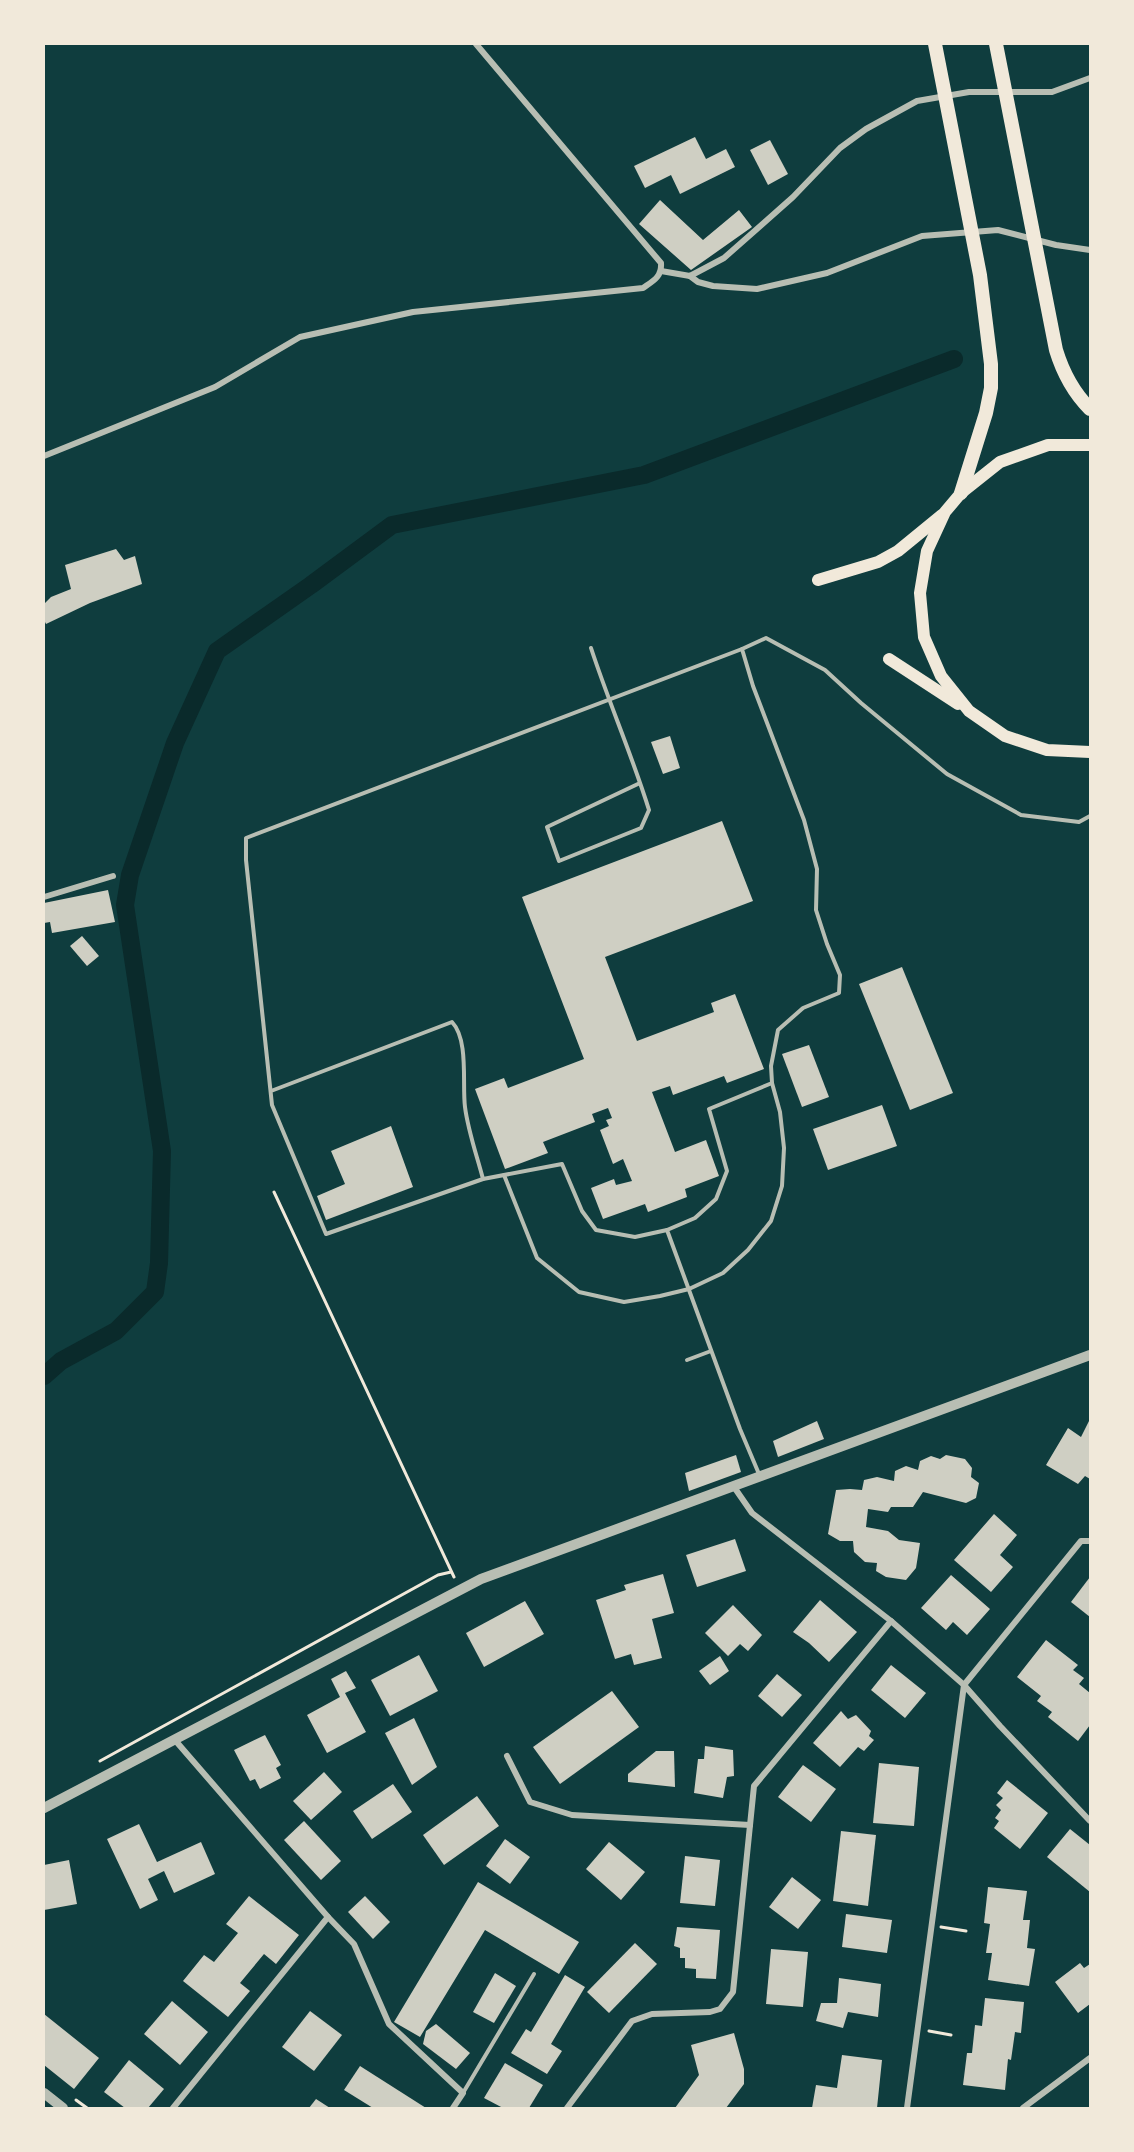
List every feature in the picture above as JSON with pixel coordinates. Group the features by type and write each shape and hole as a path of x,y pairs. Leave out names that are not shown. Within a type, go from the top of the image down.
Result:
{"highway":[{"path":"935,44 980,275 990,352 991,388 961,493"},
{"path":"996,44 1050,324 1062,369 1072,388 1090,409"}],"main road":[{"path":"818,580 878,562 898,551 945,512 961,493 1000,462 1048,445 1090,445"},
{"path":"945,512 927,551 920,593 924,636 941,676 969,711"},
{"path":"889,659 1005,736 1047,750 1090,752"}],"street":[{"path":"44,456 215,387 300,337 413,312 642,288 656,280 661,271 661,263 476,44"},
{"path":"690,276 724,258 793,197 840,148 866,129 917,100 969,92 1052,92 1090,78"},
{"path":"661,271 690,276 698,282 713,286 757,289 827,273 922,236 998,230 1056,245 1090,249"},
{"path":"44,897 113,876"},
{"path":"44,1808 492,1575 1090,1355"},
{"path":"734,1487 752,1513 891,1621 964,1685 1090,1821"},
{"path":"907,2109 964,1685 1081,1541 1090,1540"},
{"path":"567,2109 632,2021 652,2014 710,2012 720,2009 733,1992 754,1786 891,1621"},
{"path":"174,1739 354,1944 389,2024 463,2093 453,2109"},
{"path":"507,1756 530,1802 572,1815 750,1825"},
{"path":"174,2109 328,1917"},
{"path":"1023,2109 1090,2058"},
{"path":"44,2093 63,2109"}],"lane":[{"path":"772,1083 709,1109 727,1172 716,1199 694,1218 667,1230 635,1237 596,1230 582,1211 562,1164 483,1179 326,1234 272,1105 246,860 246,838 766,638 825,670 947,774 1021,815 1079,822 1090,816"},
{"path":"591,648 608,700 640,783 649,810 641,828 559,861 547,827 640,783"},
{"path":"504,1175 537,1258 579,1292 624,1302 688,1289 723,1273 748,1250 771,1221 782,1186 784,1148 771,1066 778,1030 803,1008 839,993 840,975 816,910 817,869 804,820 753,686 742,649"},
{"path":"271,1091 452,1022 457,1028 465,1062 465,1107 483,1179"},
{"path":"667,1230 711,1351 761,1477"},
{"path":"687,1360 711,1351"},
{"path":"463,2093 534,1974"}],"path":[{"path":"274,1192 460,1590"},
{"path":"91,1766 438,1575 451,1572"},
{"path":"932,1925 966,1930"},
{"path":"918,2029 951,2035"}],"building":[{"path":"695,137 706,159 726,149 735,167 680,194 671,175 645,188 634,166"},
{"path":"770,140 788,174 768,185 750,150"},
{"path":"660,200 703,240 739,210 752,227 691,270 639,224"},
{"path":"116,549 124,560 135,556 142,584 90,603 46,624 44,604 51,597 71,589 65,565"},
{"path":"670,736 680,768 663,774 651,742"},
{"path":"722,821 753,901 605,957 637,1041 714,1012 711,1003 735,994 764,1069 727,1083 724,1076 673,1095 670,1086 652,1092 675,1152 706,1140 719,1176 685,1189 687,1197 648,1212 645,1204 603,1219 591,1188 614,1179 616,1185 632,1181 623,1159 613,1164 600,1130 609,1126 606,1120 612,1118 608,1108 592,1114 595,1122 543,1142 548,1153 505,1169 475,1089 504,1078 508,1088 584,1059 522,897"},
{"path":"108,890 115,922 52,933 50,922 44,923 44,903"},
{"path":"82,936 99,956 87,966 70,946"},
{"path":"902,967 953,1093 910,1110 859,984"},
{"path":"809,1045 829,1097 802,1107 782,1054"},
{"path":"882,1105 897,1146 828,1170 813,1129"},
{"path":"391,1126 413,1187 326,1220 317,1196 345,1184 331,1151"},
{"path":"1090,1419 1090,1479 1085,1476 1078,1484 1046,1465 1068,1428 1081,1437"},
{"path":"817,1421 824,1439 778,1457 773,1441"},
{"path":"736,1455 741,1472 689,1491 685,1473"},
{"path":"946,1455 965,1459 972,1468 971,1477 979,1483 976,1498 966,1503 923,1492 913,1507 891,1507 888,1512 868,1509 866,1527 888,1531 899,1540 920,1543 916,1568 906,1580 886,1577 876,1571 877,1563 865,1562 854,1552 853,1541 840,1541 828,1534 836,1490 862,1490 864,1480 877,1477 894,1481 895,1471 906,1466 918,1470 920,1461 931,1456 940,1459"},
{"path":"994,1514 1017,1535 1000,1555 1013,1567 991,1592 954,1560"},
{"path":"735,1539 746,1571 697,1587 686,1555"},
{"path":"663,1574 674,1613 652,1619 662,1658 634,1665 631,1654 615,1659 596,1600 626,1590 624,1585"},
{"path":"951,1575 990,1609 967,1635 953,1622 946,1630 921,1608"},
{"path":"1090,1577 1090,1617 1071,1602"},
{"path":"820,1600 857,1632 829,1662 793,1632"},
{"path":"525,1601 544,1634 484,1667 466,1633"},
{"path":"733,1605 762,1635 748,1651 740,1644 728,1656 705,1633"},
{"path":"1046,1640 1078,1665 1073,1670 1084,1678 1079,1684 1090,1693 1090,1725 1078,1741 1048,1717 1052,1712 1037,1701 1041,1696 1017,1677"},
{"path":"419,1655 438,1691 390,1716 371,1680"},
{"path":"720,1656 729,1671 710,1685 699,1671"},
{"path":"891,1665 926,1693 905,1718 871,1690"},
{"path":"346,1671 356,1688 345,1693 366,1732 327,1753 307,1715 340,1697 331,1679"},
{"path":"777,1674 802,1695 782,1717 758,1696"},
{"path":"612,1691 639,1727 560,1784 533,1747"},
{"path":"841,1711 848,1719 856,1715 871,1731 869,1736 874,1740 864,1751 858,1747 840,1767 813,1743"},
{"path":"414,1718 437,1767 412,1785 385,1733"},
{"path":"265,1735 281,1765 276,1768 281,1778 260,1789 255,1779 250,1781 234,1750"},
{"path":"705,1746 733,1750 734,1776 727,1777 723,1798 694,1793 698,1759 704,1759"},
{"path":"656,1751 674,1751 675,1787 628,1782 628,1774"},
{"path":"879,1763 919,1767 914,1826 873,1823"},
{"path":"803,1765 836,1789 811,1822 778,1797"},
{"path":"324,1772 342,1792 311,1820 293,1801"},
{"path":"1007,1780 1048,1813 1020,1849 994,1828 999,1821 995,1818 1001,1810 996,1805 1003,1798 997,1793"},
{"path":"393,1784 412,1812 372,1839 353,1811"},
{"path":"477,1796 499,1826 444,1865 423,1835"},
{"path":"304,1821 341,1861 321,1880 284,1840"},
{"path":"139,1824 157,1862 201,1842 215,1874 174,1893 164,1871 148,1879 158,1900 140,1909 107,1839"},
{"path":"1070,1829 1090,1845 1090,1892 1047,1857"},
{"path":"841,1831 876,1835 868,1906 833,1901"},
{"path":"505,1839 530,1857 510,1884 486,1866"},
{"path":"609,1842 645,1872 621,1900 586,1869"},
{"path":"685,1856 720,1860 715,1906 680,1903"},
{"path":"69,1860 77,1904 44,1910 44,1865"},
{"path":"792,1877 821,1900 798,1929 769,1907"},
{"path":"478,1882 579,1942 559,1974 485,1930 420,2037 394,2022"},
{"path":"988,1887 1027,1891 1023,1920 1030,1920 1027,1948 1035,1949 1029,1986 988,1980 992,1953 986,1953 990,1924 984,1923"},
{"path":"249,1896 299,1935 276,1964 264,1954 240,1983 250,1991 228,2017 183,1981 204,1955 214,1962 238,1933 226,1924"},
{"path":"365,1896 390,1922 373,1939 348,1912"},
{"path":"846,1914 892,1920 887,1953 842,1947"},
{"path":"677,1927 720,1930 716,1979 696,1978 696,1969 685,1968 685,1958 680,1958 680,1948 674,1946"},
{"path":"635,1943 657,1964 609,2013 587,1992"},
{"path":"771,1949 808,1952 803,2007 766,2004"},
{"path":"1080,1963 1084,1968 1090,1964 1090,2004 1078,2013 1055,1982"},
{"path":"495,1973 516,1986 494,2023 473,2012"},
{"path":"565,1975 585,1987 551,2044 562,2051 547,2074 511,2053 526,2029 531,2032"},
{"path":"839,1978 881,1984 878,2017 848,2012 843,2028 816,2021 821,2003 837,2003"},
{"path":"985,1998 1024,2002 1021,2033 1015,2032 1011,2060 1008,2059 1005,2090 963,2085 967,2053 972,2053 975,2025 982,2026"},
{"path":"172,2001 208,2032 180,2065 144,2034"},
{"path":"310,2011 342,2035 314,2071 282,2047"},
{"path":"44,2014 99,2058 74,2089 44,2065"},
{"path":"436,2024 470,2053 456,2069 423,2044 426,2031"},
{"path":"734,2033 744,2069 744,2084 726,2108 675,2108 699,2075 691,2045"},
{"path":"842,2055 882,2060 877,2108 812,2108 816,2085 837,2088"},
{"path":"129,2060 164,2089 148,2108 125,2108 104,2092"},
{"path":"505,2063 543,2085 529,2108 503,2108 484,2098"},
{"path":"360,2066 426,2108 373,2108 344,2090"},
{"path":"316,2099 330,2108 309,2108"}],"waterway":[{"path":"44,1376 61,1361 116,1331 155,1292 159,1263 162,1151 125,905 130,875 175,743 217,651 392,525 644,475 954,359"}]}
